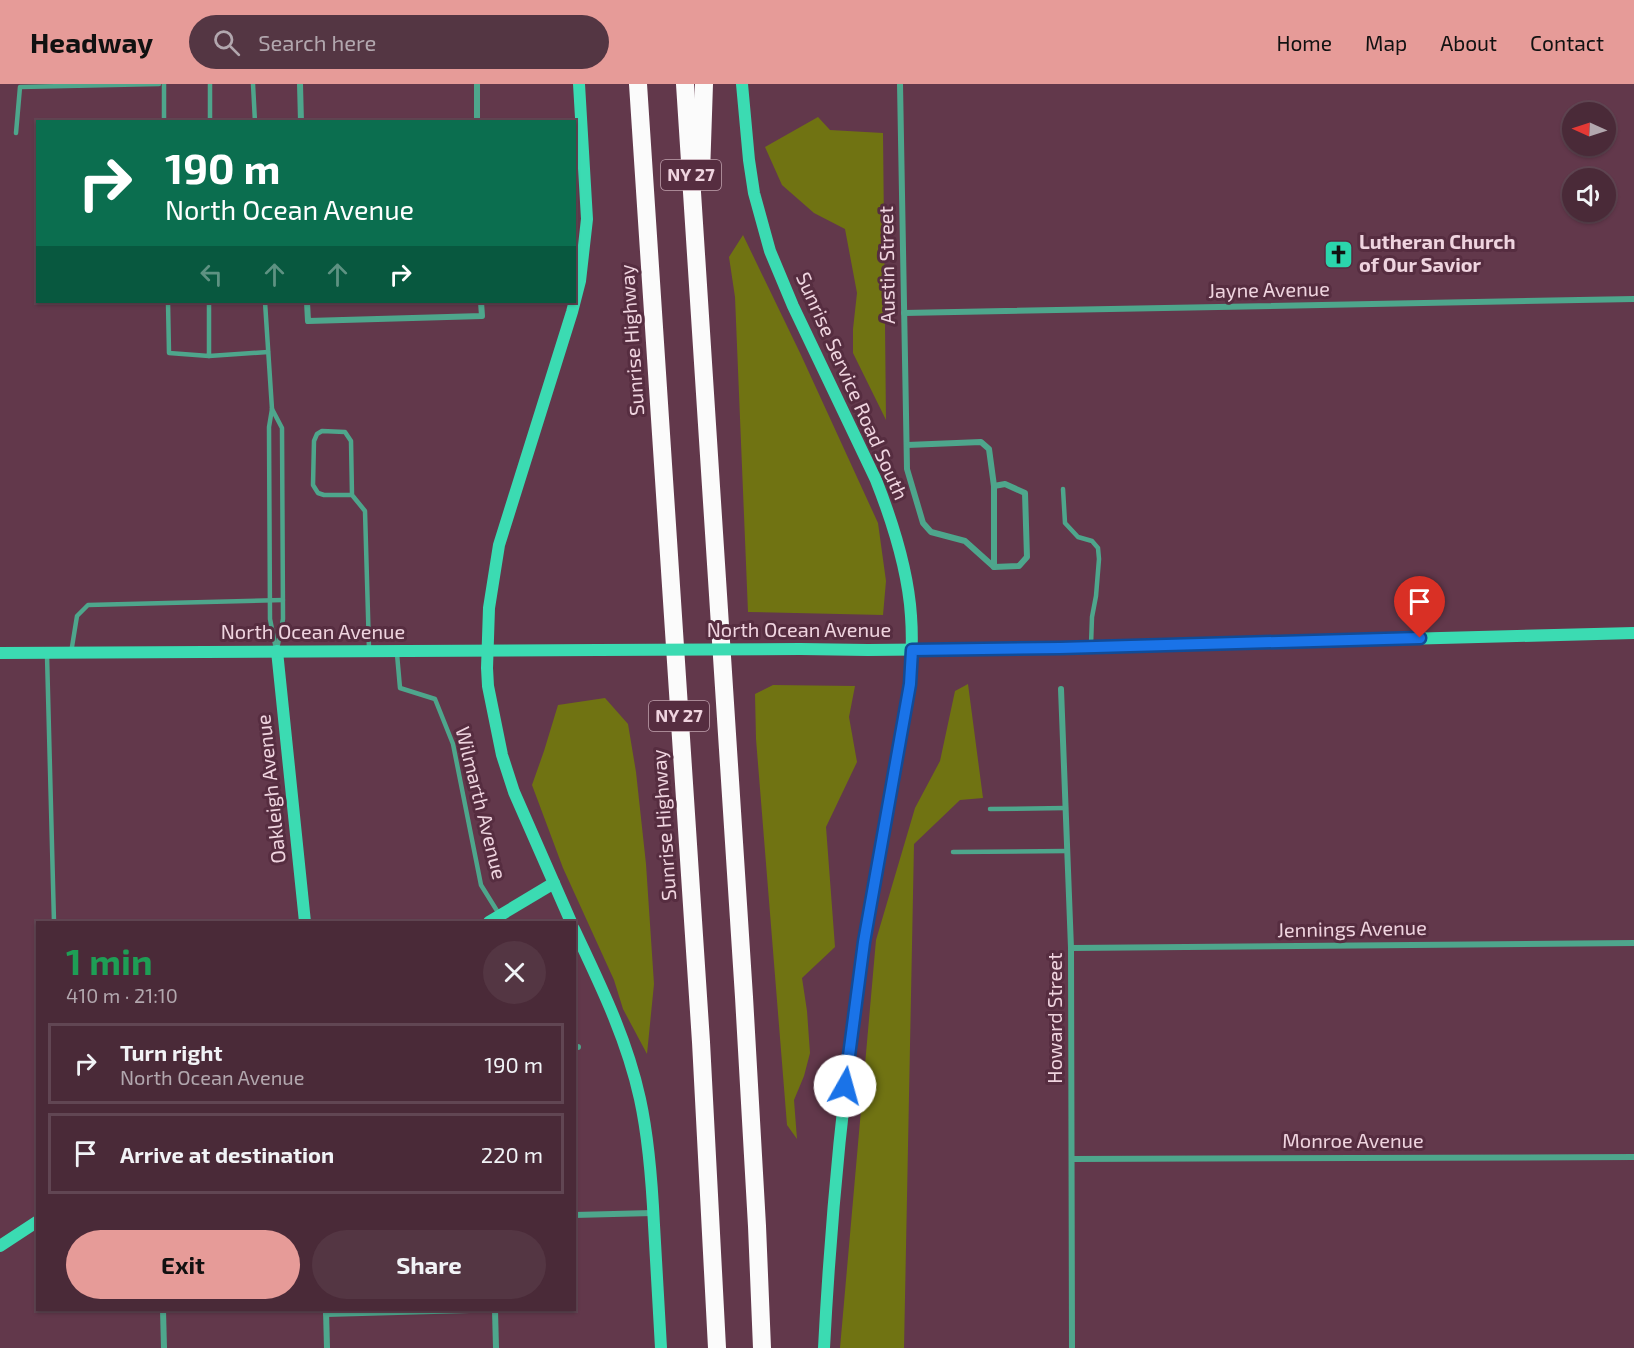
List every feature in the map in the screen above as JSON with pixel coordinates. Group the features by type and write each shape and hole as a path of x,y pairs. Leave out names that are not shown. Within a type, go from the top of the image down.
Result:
{"highway":[{"name":"Sunrise Highway","path":"638,84 701,1042 717,1348"},
{"name":"NY 27","path":"685,84 744,997 762,1348"},
{"path":"697,266 704,84"}],"main road":[{"path":"576,296 587,219 579,84"},
{"name":"Sunrise Service Road South","path":"742,84 754,193 770,251 793,306 887,508 896,538 911,616 910,684 879,857 853,1022 834,1191 824,1348"},
{"path":"572,921 514,792 502,755 488,686 487,650 489,608 499,545 574,303"},
{"name":"North Ocean Avenue","path":"0,653 912,650 1634,633"},
{"name":"Oakleigh Avenue","path":"277,651 305,921"},
{"path":"491,921 554,884"},
{"path":"576,933 618,1026 640,1099 647,1135 661,1348"},
{"path":"0,1246 36,1222"}],"street":[{"path":"300,84 301,120"},
{"path":"477,84 477,120"},
{"name":"Austin Street","path":"900,84 908,469 923,523 931,532 964,541 994,567"},
{"name":"Jayne Avenue","path":"904,313 1634,299"},
{"path":"307,303 308,321 482,316 482,303"},
{"path":"907,445 981,442 989,449 994,486 994,567 1019,566 1027,557 1026,493 1005,484 994,486"},
{"name":"Howard Street","path":"1061,689 1071,948 1072,1348"},
{"name":"Jennings Avenue","path":"1071,948 1634,943"},
{"name":"Monroe Avenue","path":"1072,1159 1634,1157"},
{"path":"576,1215 653,1213"},
{"path":"163,1311 164,1348"},
{"path":"327,1348 326,1312 398,1311"},
{"path":"495,1311 496,1348"}],"lane":[{"path":"16,133 20,87 161,84 164,120"},
{"path":"210,84 210,120"},
{"path":"253,84 255,120"},
{"path":"168,303 168,353 209,356 268,352"},
{"path":"209,303 209,356"},
{"path":"265,303 272,409 269,427 270,619 277,651"},
{"path":"272,409 282,428 284,619 277,651"},
{"path":"352,495 324,495 318,493 313,485 314,441 317,434 322,431 345,432 351,441 352,495 365,511 369,652"},
{"path":"1063,489 1065,523 1078,537 1092,541 1098,548 1100,559 1090,646"},
{"path":"71,652 77,615 88,605 284,600"},
{"name":"Wilmarth Avenue","path":"397,651 400,688 435,699 453,744 481,885 500,915"},
{"path":"46,653 54,921"},
{"path":"990,809 1066,808"},
{"path":"953,852 1067,851"}],"shaded area":[{"path":"818,117 830,130 883,133 886,420 853,353 857,293 845,229 814,213 782,185 765,147"},
{"path":"743,235 878,523 886,581 883,615 748,612 735,297 729,257"},
{"path":"968,684 983,798 960,800 914,844 904,1348 840,1348 876,940 915,808 940,761 955,691"},
{"path":"773,685 855,686 849,717 857,762 826,827 835,947 802,978 810,1053 794,1100 797,1139 787,1125 756,739 755,694"},
{"path":"605,698 628,724 636,772 646,864 654,984 647,1054 623,1009 614,980 563,868 532,785 558,705"}],"place":[{"name":"Lutheran Church of Our Savior","path":"1338,254"}],"route":[{"path":"845,1086 864,942 910,684 912,650 1420,638"}]}
